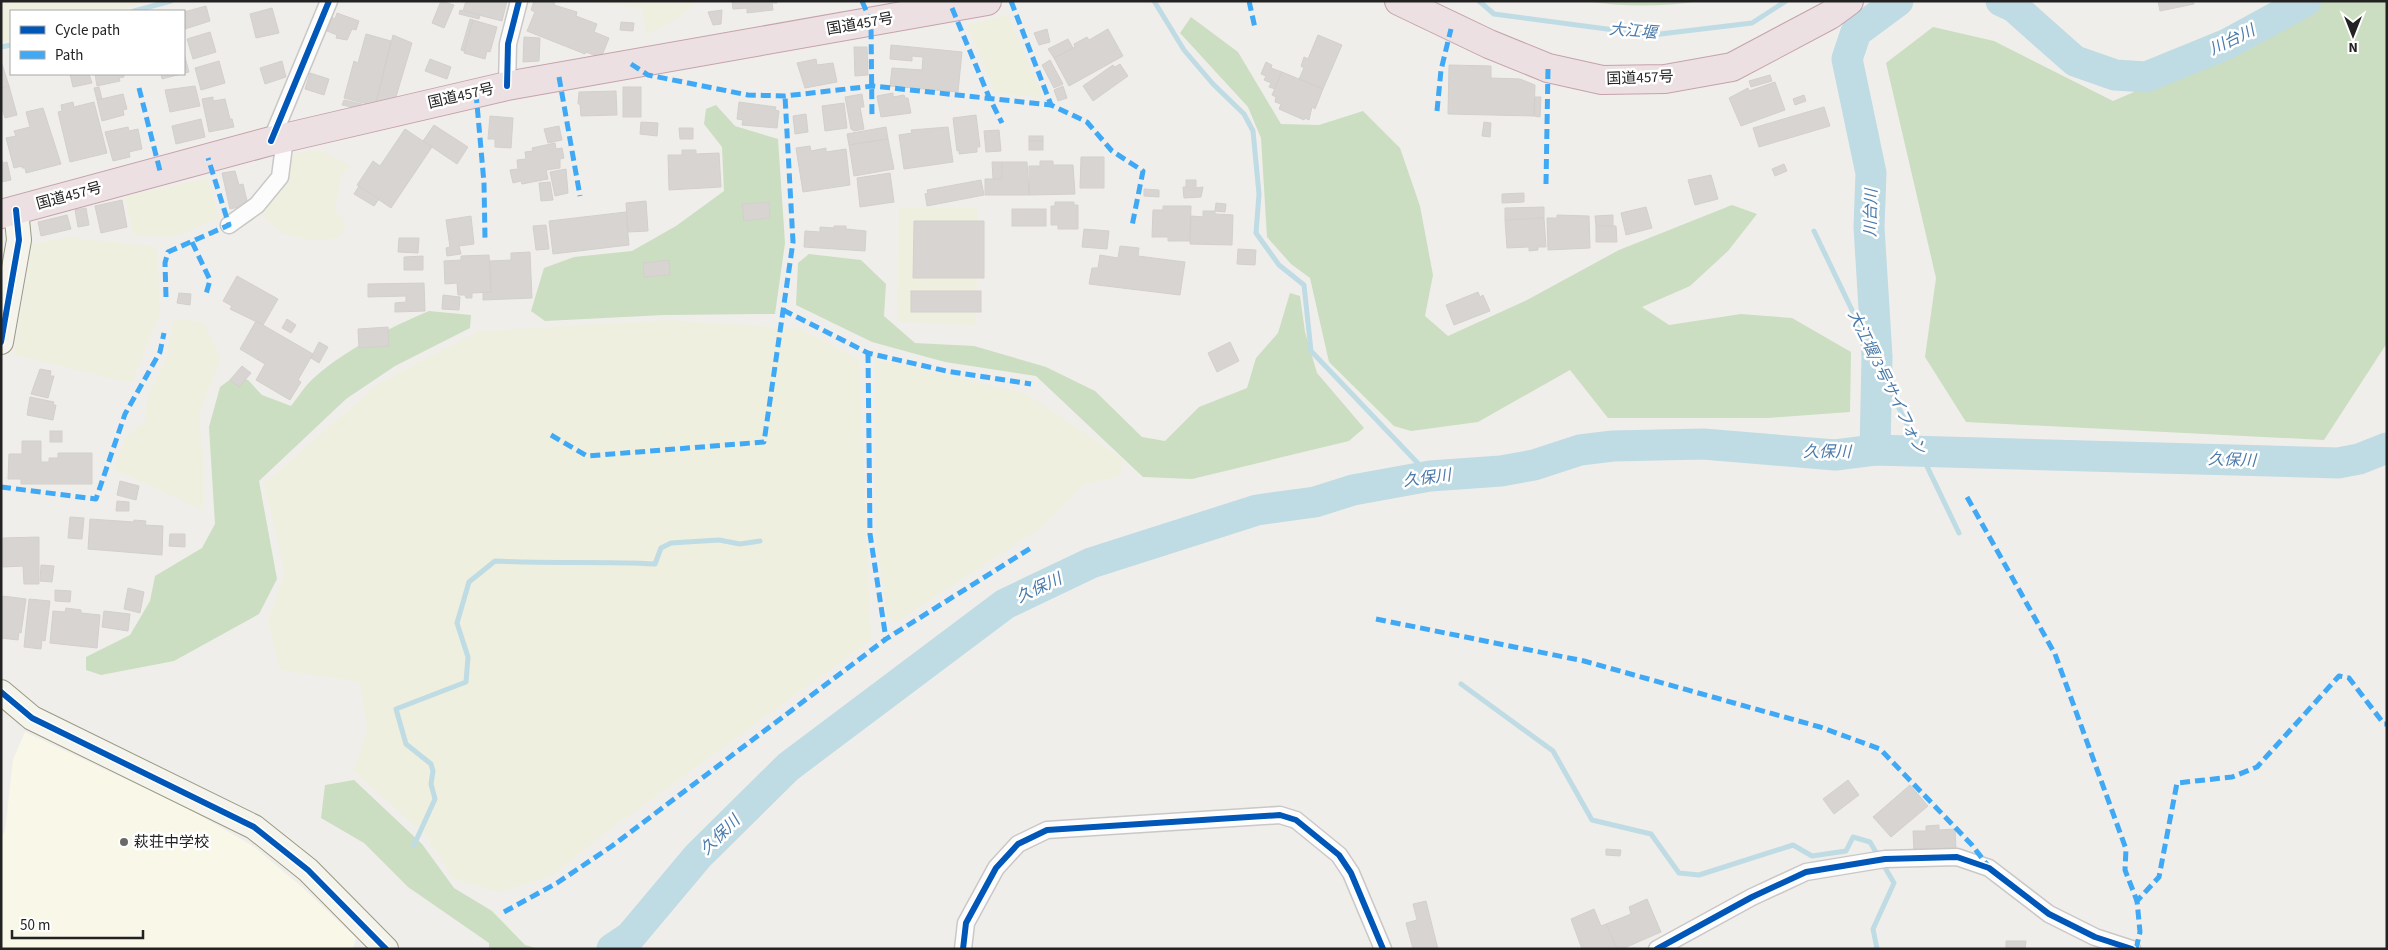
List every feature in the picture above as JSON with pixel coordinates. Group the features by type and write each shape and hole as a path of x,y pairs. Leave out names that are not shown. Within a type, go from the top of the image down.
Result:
{"highway":[{"name":"国道457号","path":"9,212 278,139 508,86 988,1"},
{"name":"国道457号","path":"1399,1 1489,44 1539,64 1602,80 1665,79 1732,67 1830,15 1849,1"}],"street":[{"path":"229,225 257,205 280,177 278,139 329,1"},
{"path":"508,86 508,44 519,1"},
{"path":"1,342 19,240 9,212"},
{"path":"5,701 32,718 254,827 308,870 376,945"},
{"path":"963,949 966,923 996,868 1018,844 1047,830 1280,815 1296,820 1339,855 1351,873 1383,949"},
{"path":"1657,949 1752,897 1806,872 1885,859 1957,857 1990,868 2049,914 2095,936 2132,949"}],"shaded area":[{"name":"萩荘中学校","path":"25,732 185,807 253,846 303,888 356,938 353,949 1,949 1,838 5,831 13,760"}],"green space":[{"path":"1,1 151,1 119,10 10,10 10,40 1,43"},
{"path":"599,1 696,1 683,15 646,35 642,8 598,3"},
{"path":"1584,1 1701,1 1643,5"},
{"path":"2284,1 2387,1 2387,343 2324,440 1966,422 1925,357 1936,278 1886,63 1933,27 1994,41 2113,101 2197,65"},
{"path":"1008,15 1044,98 995,93 967,24"},
{"path":"1191,17 1238,52 1281,124 1319,125 1363,111 1400,148 1420,206 1433,275 1425,316 1448,336 1527,300 1619,250 1732,205 1757,214 1728,251 1690,286 1642,307 1669,325 1741,314 1792,318 1851,352 1850,412 1768,418 1608,418 1570,370 1478,422 1411,431 1394,426 1329,362 1310,278 1291,264 1267,237 1261,138 1248,107 1180,33"},
{"path":"716,105 735,126 778,139 785,243 775,314 664,315 545,321 531,311 544,268 574,257 632,251 676,226 724,191 722,147 704,124 706,109"},
{"path":"318,150 350,165 341,176 335,209 346,224 339,238 311,240 281,233 258,211 285,183 294,153"},
{"path":"208,178 219,218 173,237 133,235 125,196"},
{"path":"899,207 978,208 976,326 897,321"},
{"path":"69,237 157,247 160,313 132,383 14,355 33,244"},
{"path":"809,254 861,260 886,284 884,316 915,343 974,346 1046,367 1095,391 1142,437 1165,441 1199,407 1247,388 1256,358 1278,333 1290,293 1300,296 1305,332 1317,373 1364,428 1349,441 1192,479 1143,477 1036,376 945,362 872,342 796,305 798,263"},
{"path":"429,311 471,315 470,328 395,366 346,399 259,481 277,579 259,614 174,661 101,675 86,670 86,657 130,635 150,601 155,576 202,548 215,524 209,427 220,387 236,375 248,380 262,395 291,406 312,379 341,357 385,331"},
{"path":"174,318 204,323 221,358 199,414 203,458 203,510 113,469 126,437 145,421 149,391 166,360"},
{"path":"669,320 800,329 859,359 871,640 605,833 553,875 500,892 453,879 426,835 353,771 367,730 360,682 280,670 268,620 285,573 264,484 379,383 479,331"},
{"path":"875,359 1025,393 1123,459 1119,477 1084,484 1039,529 896,622 887,617 875,531"},
{"path":"354,780 422,844 454,888 492,911 525,945 539,949 489,949 489,943 408,887 364,843 321,818 325,785"}],"building":[{"path":"441,1 454,5 444,28 432,23"},
{"path":"466,1 507,1 502,21 463,11"},
{"path":"534,1 555,1 554,5 577,12 576,16 597,24 594,32 609,38 601,58 586,52 585,54 527,31 535,12 531,10"},
{"path":"732,1 777,1 777,3 772,3 773,10 747,13 747,8 733,9"},
{"path":"2158,1 2193,1 2194,4 2160,11"},
{"path":"206,6 210,21 185,29 185,12"},
{"path":"272,8 279,33 256,38 250,14"},
{"path":"460,10 480,15 479,19 459,14"},
{"path":"722,10 721,24 713,25 708,12"},
{"path":"337,13 359,21 356,30 352,29 347,40 336,38 337,35 327,31 332,17 335,19"},
{"path":"470,19 473,20 464,51 461,50"},
{"path":"473,20 497,27 490,52 487,51 485,59 464,53"},
{"path":"621,22 634,23 633,31 620,30"},
{"path":"1047,29 1050,42 1039,45 1034,33"},
{"path":"1108,29 1123,56 1069,86 1054,58 1075,47 1074,44 1087,37 1089,40"},
{"path":"210,32 216,52 193,59 187,39"},
{"path":"366,34 391,41 375,106 344,98 354,61 358,63"},
{"path":"393,35 412,43 395,100 376,104"},
{"path":"1318,35 1342,45 1323,89 1299,79 1304,68 1301,66 1304,57 1308,59"},
{"path":"524,37 540,38 539,61 523,62"},
{"path":"1068,39 1073,48 1054,58 1048,49"},
{"path":"891,45 962,52 958,92 890,86 892,68 922,70 923,57 912,56 912,61 890,59"},
{"path":"854,47 867,47 868,75 855,76"},
{"path":"185,57 189,72 185,73"},
{"path":"430,59 451,67 447,79 425,71"},
{"path":"816,59 817,65 833,63 837,82 805,88 797,63"},
{"path":"1050,60 1063,84 1054,88 1042,65"},
{"path":"1,61 9,86 1,88"},
{"path":"219,61 225,83 201,90 195,68"},
{"path":"282,61 286,77 265,84 260,68"},
{"path":"1266,62 1272,65 1271,68 1282,72 1275,89 1269,87 1271,83 1264,80 1266,76 1261,74"},
{"path":"1120,64 1128,76 1093,101 1083,86 1113,65 1115,67"},
{"path":"1449,65 1491,66 1491,78 1520,79 1535,85 1534,116 1448,114"},
{"path":"1282,72 1323,89 1315,109 1312,107 1309,120 1305,118 1304,120 1279,109 1281,104 1275,102 1276,97 1272,95"},
{"path":"310,73 329,79 324,95 305,89"},
{"path":"70,75 89,75 92,83 73,87"},
{"path":"95,75 124,75 124,77 119,78 120,81 97,86"},
{"path":"161,75 177,75 162,79"},
{"path":"1770,75 1772,81 1751,87 1749,81"},
{"path":"1775,82 1785,110 1741,126 1729,98 1748,88 1749,91"},
{"path":"9,86 17,115 5,118 1,105 1,88"},
{"path":"195,86 200,106 170,112 165,90"},
{"path":"1063,86 1067,98 1058,101 1054,90"},
{"path":"99,87 102,99 97,100 94,88"},
{"path":"623,87 641,87 641,117 623,117"},
{"path":"616,91 617,115 581,116 580,104 578,104 579,92"},
{"path":"893,93 893,97 904,95 905,98 908,98 911,113 881,117 877,96"},
{"path":"123,94 127,109 123,110 124,115 102,121 97,100"},
{"path":"862,94 864,107 860,107 864,129 854,131 851,129 845,97"},
{"path":"1804,95 1806,101 1795,105 1793,99"},
{"path":"213,97 213,101 225,99 234,127 209,132 202,99"},
{"path":"1535,97 1541,97 1540,117 1534,116"},
{"path":"344,100 362,104 361,109 342,105"},
{"path":"73,102 74,107 94,102 107,153 70,162 58,112 62,111 61,105"},
{"path":"739,102 776,107 775,110 779,111 777,128 742,125 743,120 737,119"},
{"path":"844,103 847,128 825,131 822,106"},
{"path":"1824,107 1830,126 1759,147 1753,128"},
{"path":"43,108 61,164 26,173 25,168 22,168 22,166 14,168 6,138 16,136 14,131 30,127 26,112"},
{"path":"806,114 808,132 795,134 793,116"},
{"path":"976,115 980,147 977,147 977,152 959,154 953,118"},
{"path":"490,116 513,118 511,148 495,147 495,139 488,139"},
{"path":"201,119 205,137 176,144 172,126"},
{"path":"641,122 658,123 657,136 640,134"},
{"path":"1484,122 1491,123 1490,137 1482,136"},
{"path":"434,125 468,147 457,164 423,141"},
{"path":"559,126 562,140 548,143 544,129"},
{"path":"128,127 129,131 138,129 142,149 129,152 130,157 113,161 105,132"},
{"path":"886,127 888,139 849,145 847,134"},
{"path":"948,127 953,162 904,169 899,135 912,133 911,130"},
{"path":"679,128 693,128 693,139 680,139"},
{"path":"405,129 432,147 391,208 357,185 373,161 380,166"},
{"path":"999,130 1001,151 986,152 984,131"},
{"path":"1029,136 1043,136 1043,141 1029,141"},
{"path":"888,139 894,169 854,176 849,145"},
{"path":"1029,141 1043,141 1043,150 1029,150"},
{"path":"555,143 556,149 562,148 564,158 560,159 560,168 546,170 548,179 522,184 521,181 513,183 510,170 518,169 517,160 526,159 525,152 533,151 532,148"},
{"path":"810,146 811,151 826,148 826,152 846,149 850,185 803,192 796,148"},
{"path":"682,150 696,150 696,154 719,153 721,187 669,190 668,155 682,155"},
{"path":"1081,157 1104,157 1104,188 1080,188"},
{"path":"1,158 3,163 7,162 11,180 1,182"},
{"path":"1040,161 1053,161 1053,165 1073,165 1075,194 1029,195 1029,166 1040,166"},
{"path":"992,162 1002,162 1002,179 993,179"},
{"path":"1002,162 1027,162 1029,195 985,195 985,179 1002,179"},
{"path":"1784,164 1787,171 1775,176 1772,169"},
{"path":"566,169 568,193 555,196 550,172"},
{"path":"235,171 239,185 243,184 248,205 230,209 222,173"},
{"path":"890,173 894,202 860,207 857,178"},
{"path":"1711,175 1718,199 1695,205 1688,180"},
{"path":"981,180 984,195 927,206 925,194 928,193 927,190"},
{"path":"1186,180 1196,180 1196,188 1203,187 1201,197 1184,198 1183,187 1186,187"},
{"path":"550,182 553,200 541,201 539,183"},
{"path":"359,186 379,199 374,206 354,194"},
{"path":"1144,189 1159,190 1159,197 1144,196"},
{"path":"1524,193 1524,202 1502,203 1502,194"},
{"path":"122,200 127,227 101,233 95,206"},
{"path":"646,201 648,231 628,232 626,203"},
{"path":"769,202 770,218 744,221 742,204"},
{"path":"1055,202 1074,202 1074,205 1078,205 1078,229 1058,229 1058,225 1051,225 1051,206 1055,206"},
{"path":"1216,203 1226,204 1225,212 1215,211"},
{"path":"1163,206 1191,206 1190,241 1168,241 1168,237 1152,237 1153,210 1163,210"},
{"path":"1544,207 1544,218 1505,220 1505,208"},
{"path":"1646,207 1652,228 1626,235 1621,213"},
{"path":"86,208 89,225 78,227 75,210"},
{"path":"1012,209 1046,209 1046,226 1012,226"},
{"path":"1203,211 1215,211 1215,214 1233,215 1232,245 1190,244 1191,216 1203,217"},
{"path":"626,212 629,245 553,254 549,221"},
{"path":"67,215 71,229 41,236 38,222"},
{"path":"1557,215 1589,216 1590,248 1548,250 1547,218 1557,218"},
{"path":"1613,215 1613,226 1596,226 1595,216"},
{"path":"471,216 474,244 459,246 461,254 447,256 446,248 450,247 446,220"},
{"path":"1544,218 1546,247 1538,247 1538,250 1529,251 1529,247 1507,248 1505,220"},
{"path":"914,221 984,221 984,278 913,278"},
{"path":"546,225 549,249 536,250 533,226"},
{"path":"834,226 846,226 846,229 866,231 865,251 804,247 805,231 820,232 820,227 834,228"},
{"path":"1596,226 1616,226 1617,242 1596,242"},
{"path":"1084,229 1109,231 1107,249 1082,247"},
{"path":"399,238 419,238 418,253 398,252"},
{"path":"1120,246 1139,248 1138,256 1185,262 1180,295 1089,284 1092,268 1098,268 1100,255 1118,258"},
{"path":"1238,249 1256,250 1255,265 1237,264"},
{"path":"530,252 532,298 483,300 483,292 491,292 490,261 511,260 511,253"},
{"path":"489,255 491,292 472,293 472,298 466,298 465,295 458,295 457,283 445,284 444,261 461,260 461,256"},
{"path":"423,256 423,270 404,270 404,257"},
{"path":"669,260 670,275 644,277 643,263"},
{"path":"237,276 278,299 263,325 230,309 232,306 223,301"},
{"path":"424,283 425,311 395,312 395,303 406,302 406,296 368,297 368,284"},
{"path":"911,291 981,291 981,312 911,312"},
{"path":"1478,292 1480,297 1483,295 1490,311 1454,325 1446,305"},
{"path":"179,293 191,294 190,305 177,303"},
{"path":"443,295 460,297 459,310 442,309"},
{"path":"287,319 296,325 291,333 282,328"},
{"path":"256,321 313,354 298,380 301,382 290,400 256,380 265,364 240,349"},
{"path":"388,327 389,346 359,348 358,329"},
{"path":"319,342 328,347 319,363 311,358"},
{"path":"1230,342 1239,361 1217,372 1208,353"},
{"path":"242,366 251,373 239,387 230,380"},
{"path":"40,369 51,371 50,376 54,376 48,398 31,394"},
{"path":"30,397 54,402 53,405 56,405 53,420 27,415"},
{"path":"50,431 62,431 62,442 50,442"},
{"path":"22,441 41,441 41,462 49,462 49,458 58,458 58,453 92,453 92,484 21,484 21,479 8,479 9,454 22,454"},
{"path":"120,481 139,486 136,500 117,495"},
{"path":"117,501 129,502 129,511 116,511"},
{"path":"70,517 84,518 82,539 68,538"},
{"path":"90,519 146,521 145,525 163,526 162,555 88,549"},
{"path":"170,534 185,534 185,547 169,546"},
{"path":"39,537 39,584 24,584 23,566 3,567 3,538"},
{"path":"41,565 54,566 52,582 40,581"},
{"path":"128,588 144,592 140,613 124,609"},
{"path":"55,590 71,591 70,602 55,601"},
{"path":"3,596 26,599 21,633 19,632 18,640 1,638"},
{"path":"29,599 50,601 45,641 42,640 41,649 24,647"},
{"path":"66,608 81,610 81,613 100,615 97,648 50,643 53,611 65,612"},
{"path":"104,611 130,614 128,631 102,627"},
{"path":"1848,780 1859,795 1834,814 1823,799"},
{"path":"1910,785 1928,806 1891,837 1873,817"},
{"path":"1939,825 1939,830 1955,829 1956,849 1914,851 1913,831 1926,831 1926,826"},
{"path":"1606,849 1621,850 1620,856 1606,855"},
{"path":"1647,899 1661,932 1622,949 1617,949 1606,924 1631,914 1629,907"},
{"path":"1426,901 1438,949 1413,949 1406,923 1417,920 1413,904"},
{"path":"1594,909 1601,926 1606,924 1617,949 1582,949 1571,919"},
{"path":"2006,941 2026,941 2025,949 2006,949"}],"waterway":[{"path":"138,10 171,1"},
{"path":"1154,1 1184,50 1213,84 1244,114 1253,131 1259,194 1256,233 1279,265 1304,285 1311,351 1430,476"},
{"name":"大江堰","path":"1479,1 1494,14 1652,35 1752,23 1786,1"},
{"name":"川台川","path":"1875,450 1877,357 1869,227 1871,173 1847,59 1856,32 1898,1"},
{"name":"川台川","path":"2001,1 2014,7 2075,61 2115,75 2146,77 2227,44 2306,1"},
{"path":"1,47 10,45"},
{"name":"大江堰/3号サイフォン","path":"1814,231 1959,533"},
{"name":"久保川","path":"612,949 630,937 698,856 788,767 1005,604 1091,563 1257,510 1315,502 1353,490 1430,476 1501,471 1534,465 1580,450 1613,446 1703,444 1835,455 1875,450 2338,463 2359,459 2387,448"},
{"path":"414,845 435,799 431,784 433,771 431,764 406,744 396,709 466,682 468,657 457,623 469,582 495,561 655,564 661,548 671,543 719,540 740,544 760,541"},
{"path":"1461,684 1553,751 1592,820 1651,834 1679,873 1699,875 1793,845 1812,856 1846,851 1853,837 1870,842 1894,883 1873,929 1877,949"}],"marked path":[{"path":"862,1 871,22 872,119"},
{"path":"1011,1 1051,105 1087,122 1112,151 1143,171 1132,226"},
{"path":"1249,1 1255,28"},
{"path":"952,8 989,97 1002,123"},
{"path":"1437,111 1441,70 1451,29"},
{"path":"631,64 648,75 748,95 785,96 873,86 1051,105"},
{"path":"1546,184 1548,68"},
{"path":"559,77 580,196"},
{"path":"139,88 160,171"},
{"path":"476,93 484,183 485,238"},
{"path":"551,435 587,456 764,442 793,242 785,96"},
{"path":"166,297 165,263 168,252 229,225 208,158"},
{"path":"192,242 210,280 206,294"},
{"path":"783,310 868,353 946,371 1031,384"},
{"path":"1,487 96,499 125,414 160,352 164,333"},
{"path":"868,353 870,534 886,639"},
{"path":"1967,497 2055,654 2126,849 2125,870 2137,901"},
{"path":"504,912 557,883 612,846 886,639 1034,546"},
{"path":"1376,619 1584,661 1820,727 1880,749 1972,845 1988,866"},
{"path":"2136,949 2140,932 2137,901 2159,877 2177,783 2232,777 2257,767 2339,676 2349,678 2384,724 2387,724"}],"cycle path":[{"path":"271,141 329,1"},
{"path":"507,86 508,44 519,1"},
{"path":"1,342 19,240 16,210"},
{"path":"1,692 32,718 254,827 308,870 386,949"},
{"path":"963,949 966,923 996,868 1018,844 1047,830 1280,815 1296,820 1339,855 1351,873 1383,949"},
{"path":"1657,949 1752,897 1806,872 1885,859 1957,857 1989,868 2049,914 2095,937 2132,949"}],"place":[{"name":"萩荘中学校","path":"124,842"}]}
